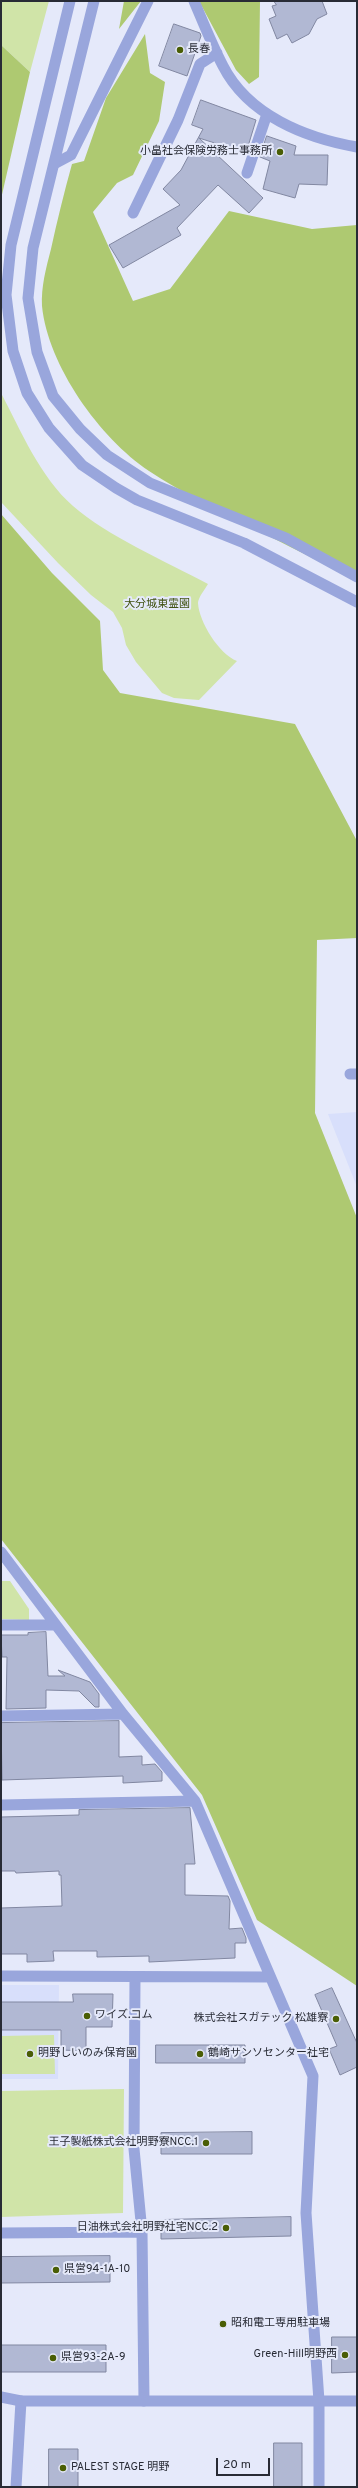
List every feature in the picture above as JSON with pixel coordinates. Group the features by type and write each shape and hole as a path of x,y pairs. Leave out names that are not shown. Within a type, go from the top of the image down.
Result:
{"street":[{"path":"70,1 11,245 6,296 12,351 27,393 49,428 82,466 116,488 137,500 244,543 357,602"},
{"path":"94,1 56,164 33,248 28,298 37,352 54,396 80,429 107,455 150,482 286,538 357,577"},
{"path":"56,164 71,155 148,1"},
{"path":"194,1 223,67 241,91 267,114 304,134 357,147"},
{"path":"133,213 178,120 200,64 217,53"},
{"path":"247,173 267,114"},
{"path":"1,1552 123,1714 195,1801 313,2076 306,2213 319,2401 319,2487"},
{"path":"1,1625 55,1625"},
{"path":"1,1716 123,1714"},
{"path":"1,1805 195,1801"},
{"path":"1,1976 270,1976"},
{"path":"135,1977 134,2149 142,2232 144,2401"},
{"path":"1,2233 142,2232"},
{"path":"1,2397 21,2401 357,2401"},
{"path":"16,2487 21,2401"}],"shaded area":[{"path":"357,1112 357,1187 328,1114"},
{"name":"明野しいのみ保育園","path":"1,1985 59,1985 58,2079 1,2079"}],"green space":[{"path":"1,1 49,1 30,72 1,45"},
{"path":"124,1 141,1 119,29"},
{"path":"199,1 260,1 259,77 249,84 236,70"},
{"path":"145,34 150,73 165,82 159,121 133,175 117,183 93,212 133,301 170,289 229,211 312,229 357,225 357,582 305,554 226,515 174,487 149,471 112,440 95,420 79,399 54,352 46,329 42,306 42,292 47,263 72,164 84,161 106,98"},
{"path":"1,45 30,72 1,199"},
{"name":"大分城東霊園","path":"1,393 41,468 61,494 73,506 103,528 120,538 208,584 198,601 202,619 217,645 223,652 237,661 199,700 174,698 162,693 136,662 126,645 122,628 113,612 91,595 58,563 1,502"},
{"path":"1,514 52,573 100,621 103,670 120,693 295,724 357,841 357,938 317,940 315,1113 357,1218 357,1986 257,1920 202,1795 1,1539"},
{"path":"1,1581 10,1581 29,1609 29,1620 1,1619"},
{"path":"54,2035 55,2074 1,2074 1,2036"},
{"path":"124,2089 123,2213 1,2217 1,2091"}],"building":[{"path":"274,1 322,1 327,14 317,19 309,34 292,43 287,34 277,39 269,19 276,16 272,6 276,5"},
{"name":"長春","path":"174,24 200,33 201,36 187,76 159,66"},
{"path":"201,100 256,120 246,153 199,138 263,198 249,213 218,185 177,228 181,235 123,268 109,245 180,205 163,189 181,170 203,129 192,125"},
{"path":"267,136 296,146 294,155 328,155 327,185 299,184 295,198 263,189 270,161 260,157"},
{"path":"46,1632 48,1676 65,1676 58,1670 90,1682 99,1694 99,1707 95,1707 79,1691 46,1690 46,1708 6,1709 7,1657 2,1657 1,1635 28,1635 28,1633"},
{"path":"119,1721 119,1757 142,1756 142,1765 155,1764 162,1772 162,1781 123,1783 123,1776 2,1780 1,1723"},
{"path":"190,1808 195,1864 185,1864 185,1895 228,1896 230,1901 229,1929 242,1928 246,1938 246,1943 235,1943 235,1958 149,1962 149,1956 97,1957 97,1951 53,1951 54,1961 27,1962 27,1954 1,1954 1,1908 62,1906 61,1875 59,1875 59,1871 16,1873 15,1871 1,1871 1,1817 79,1815 79,1810"},
{"name":"株式会社スガテック 松雄寮","path":"332,1988 357,2043 357,2067 340,2075 329,2049 337,2046 315,1995"},
{"path":"73,1994 113,1994 112,2027 86,2027 86,2051 61,2050 61,2030 1,2030 1,2002 73,2002"},
{"name":"鶴崎サンソセンター社宅","path":"156,2045 245,2045 245,2063 156,2063"},
{"name":"王子製紙株式会社明野寮NCC.1","path":"252,2132 252,2154 161,2154 161,2133"},
{"name":"日油株式会社明野社宅NCC.2","path":"291,2217 291,2236 161,2239 161,2220"},
{"name":"県営94-1A-10","path":"110,2256 110,2282 1,2283 1,2257"},
{"name":"Green-Hill明野西","path":"332,2337 357,2337 357,2372 332,2373"},
{"name":"県営93-2A-9","path":"1,2345 106,2345 106,2372 1,2372"},
{"path":"274,2443 302,2443 302,2487 274,2487"},
{"name":"PALEST STAGE 明野","path":"49,2449 78,2449 78,2487 49,2487"}],"place":[{"name":"長春","path":"180,50"},
{"name":"小畠社会保険労務士事務所","path":"280,152"},
{"name":"ワイズ.コム","path":"87,2016"},
{"name":"株式会社スガテック 松雄寮","path":"336,2019"},
{"name":"明野しいのみ保育園","path":"30,2054"},
{"name":"鶴崎サンソセンター社宅","path":"200,2054"},
{"name":"王子製紙株式会社明野寮NCC.1","path":"206,2143"},
{"name":"日油株式会社明野社宅NCC.2","path":"226,2228"},
{"name":"県営94-1A-10","path":"56,2270"},
{"name":"昭和電工専用駐車場","path":"223,2324"},
{"name":"Green-Hill明野西","path":"345,2355"},
{"name":"県営93-2A-9","path":"53,2358"},
{"name":"PALEST STAGE 明野","path":"63,2468"}]}
